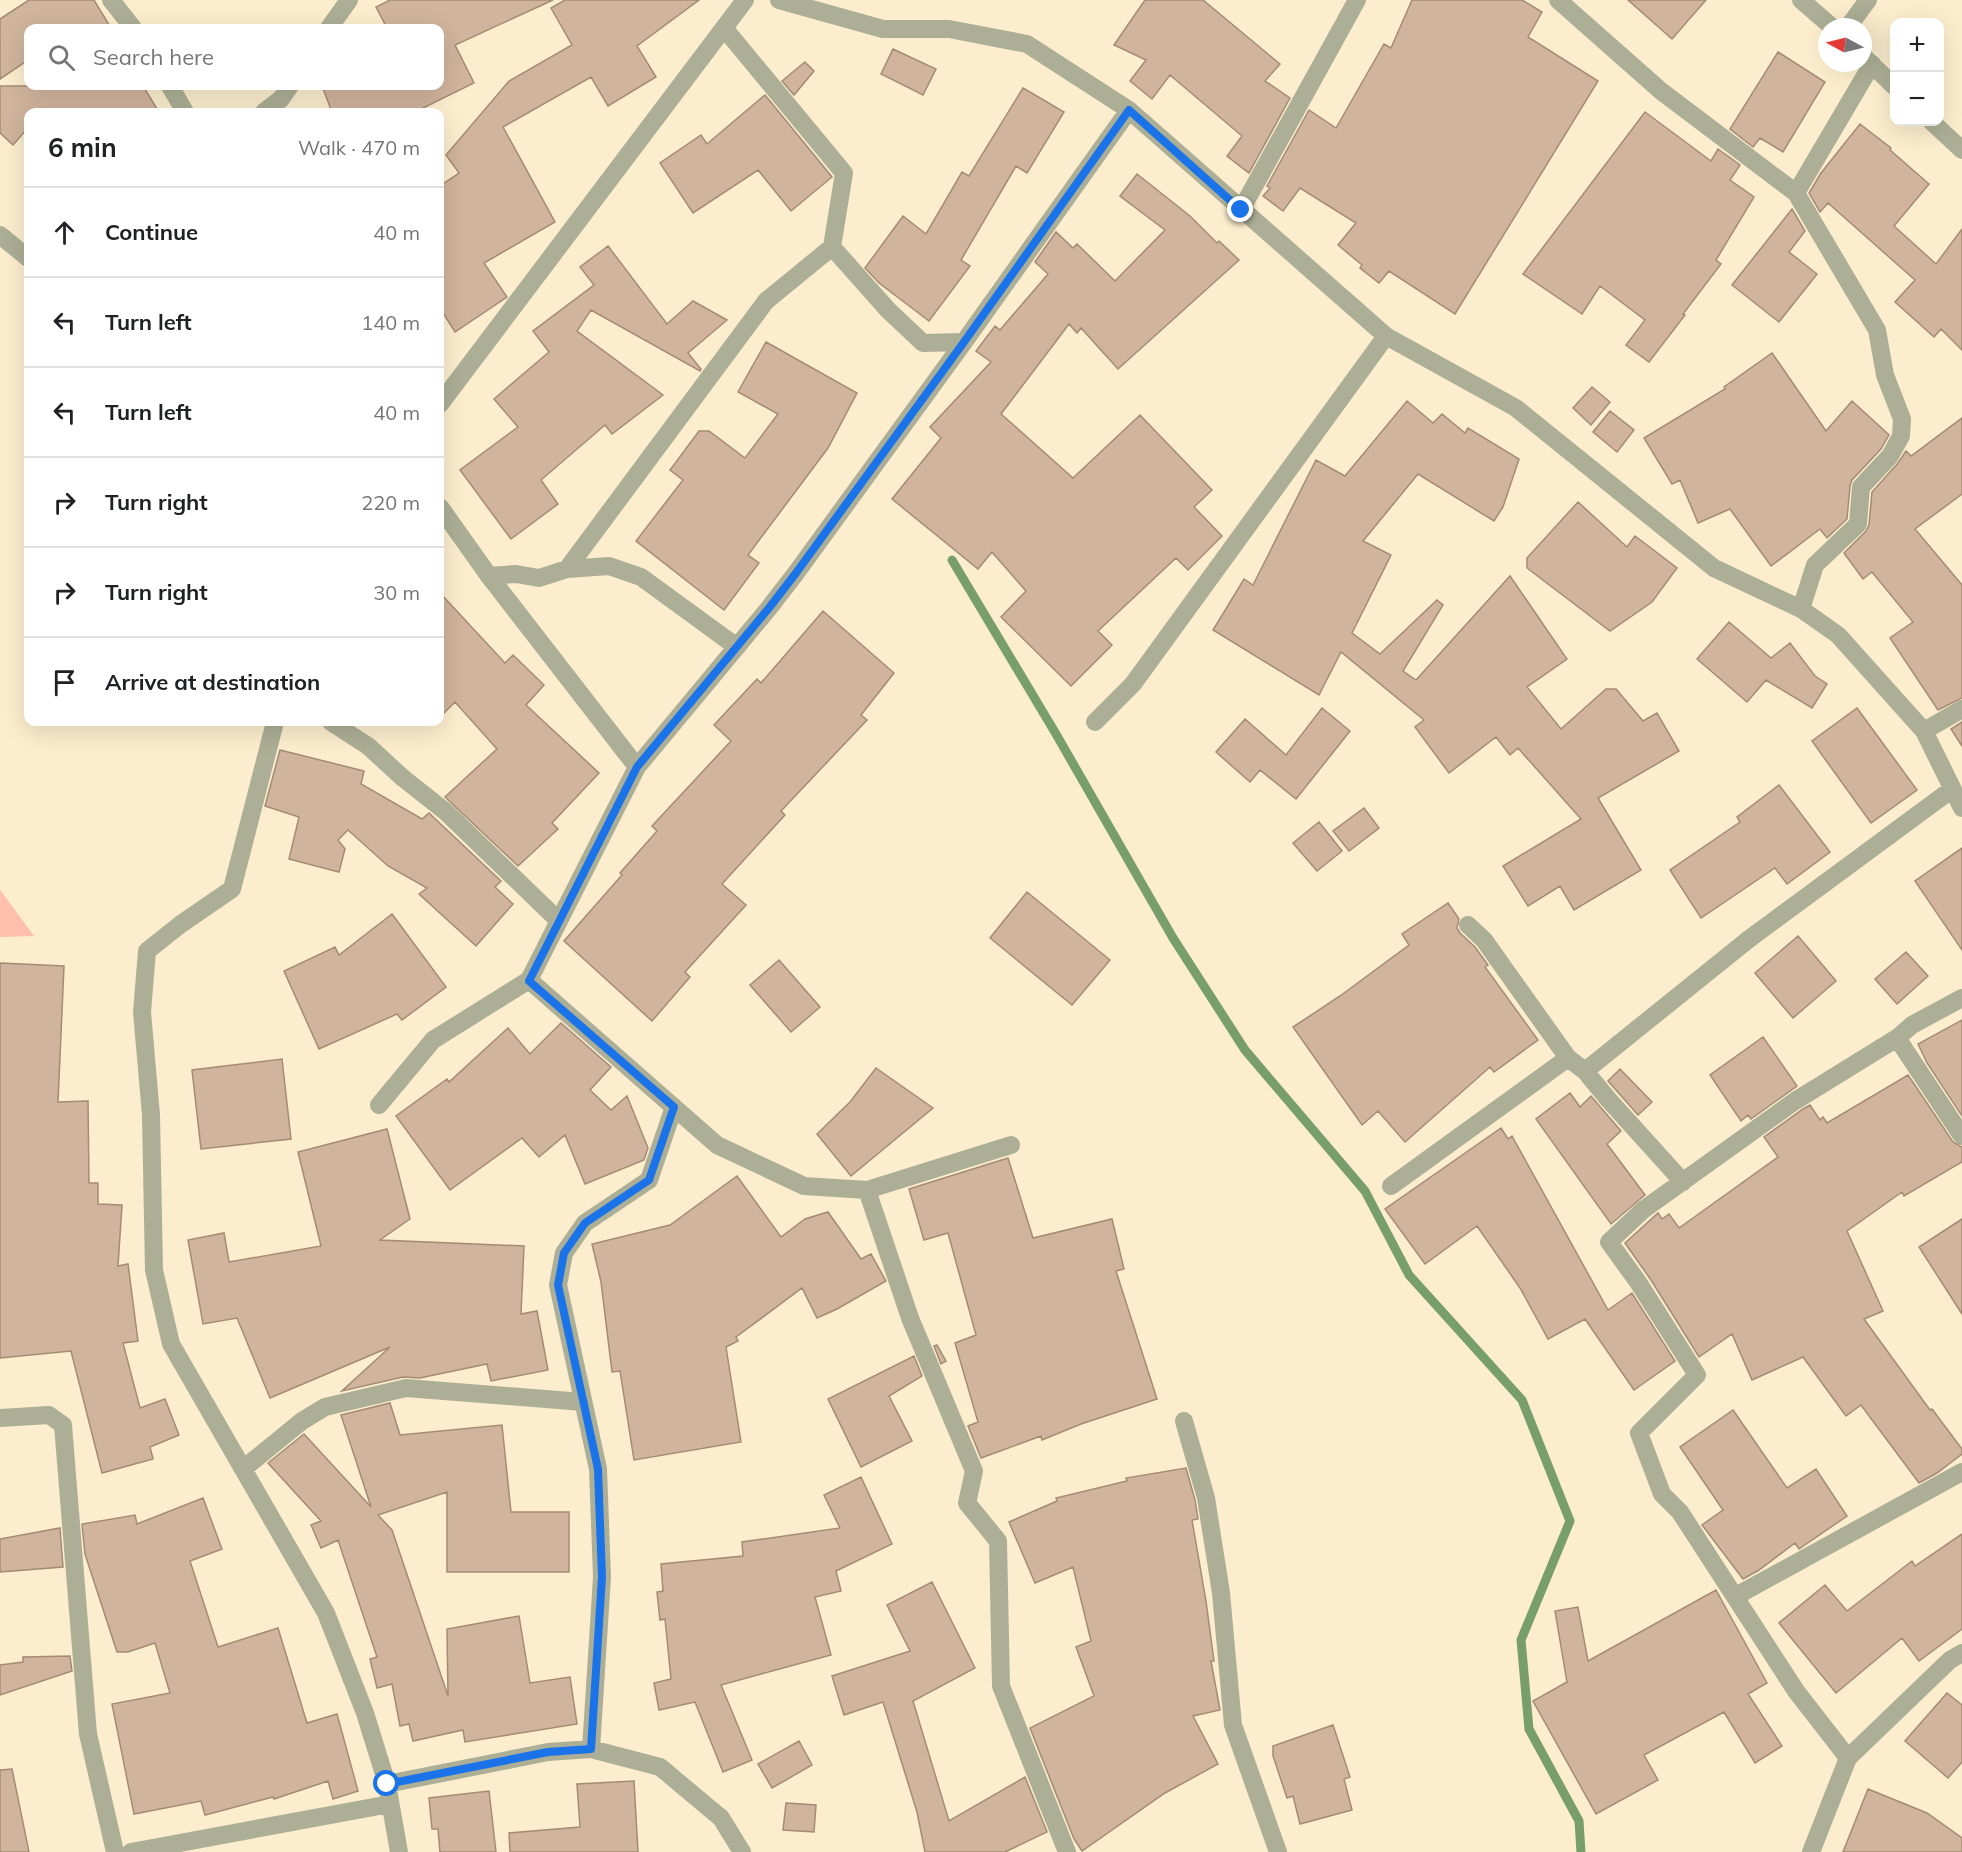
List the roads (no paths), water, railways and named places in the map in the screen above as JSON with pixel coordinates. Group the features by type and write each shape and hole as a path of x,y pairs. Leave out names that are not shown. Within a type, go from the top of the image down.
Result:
{"street":[{"path":"111,0 131,24"},
{"path":"332,24 349,0"},
{"path":"444,399 745,0"},
{"path":"779,0 884,29 949,29 1027,44 1129,110 1386,336 1516,408 1714,568 1801,609 1838,635 1924,731 1951,790 1962,808"},
{"path":"1241,210 1357,0"},
{"path":"1558,0 1661,91 1796,193 1877,330 1885,375 1902,419 1901,436 1890,456 1861,487 1858,524 1815,565 1801,609"},
{"path":"1801,0 1822,18"},
{"path":"1855,18 1868,0"},
{"path":"567,569 766,301 832,247 844,173 724,28"},
{"path":"1872,65 1890,82"},
{"path":"1796,193 1861,72"},
{"path":"172,90 183,108"},
{"path":"269,108 281,99 287,90"},
{"path":"379,1106 433,1040 529,981 637,767 796,573 1129,110"},
{"path":"1936,126 1962,150"},
{"path":"0,235 24,255"},
{"path":"832,247 888,310 923,343 964,342"},
{"path":"1095,722 1133,684 1386,336"},
{"path":"444,513 489,576 637,767"},
{"path":"489,576 516,574 539,578 567,569 609,566 641,577 737,647"},
{"path":"1924,731 1962,709"},
{"path":"274,726 232,890 181,924 147,951 142,1012 151,1115 154,1270 171,1344 326,1613 365,1713 387,1784 399,1852"},
{"path":"337,726 368,746 403,778 446,812 560,921"},
{"path":"1585,1071 1749,939 1951,790"},
{"path":"1468,924 1484,940 1568,1058 1585,1071 1683,1182"},
{"path":"529,981 717,1146 804,1186 867,1190 1011,1145"},
{"path":"1848,1758 1796,1691 1680,1512 1662,1494 1639,1433 1697,1375 1638,1282 1609,1242 1644,1210 1795,1101 1897,1038 1912,1025 1962,998"},
{"path":"1897,1038 1962,1136"},
{"path":"1391,1186 1568,1058"},
{"path":"591,1749 602,1577 598,1469 558,1285 564,1253 585,1223 649,1180 674,1107"},
{"path":"867,1190 910,1318 974,1471 967,1503 998,1541 1001,1686 1067,1852"},
{"path":"243,1469 302,1420 325,1407 406,1388 584,1402"},
{"path":"0,1418 49,1415 63,1425 88,1734 115,1852"},
{"path":"1184,1421 1206,1498 1221,1593 1233,1725 1278,1852"},
{"path":"1736,1596 1962,1472"},
{"path":"1810,1852 1848,1758 1950,1660 1962,1653"},
{"path":"387,1784 548,1752 591,1749 660,1767 721,1818 742,1852"},
{"path":"131,1852 390,1804"}],"waterway":[{"path":"952,560 1056,734 1173,938 1245,1050 1365,1191 1409,1275 1522,1400 1570,1521 1521,1640 1529,1729 1579,1821 1581,1852"}]}
